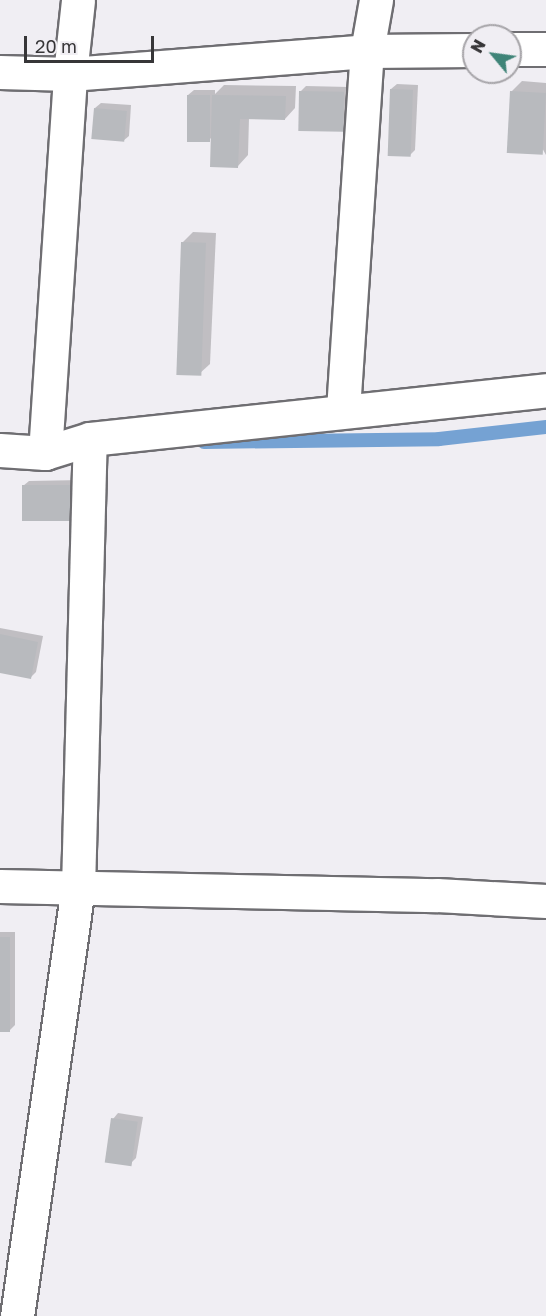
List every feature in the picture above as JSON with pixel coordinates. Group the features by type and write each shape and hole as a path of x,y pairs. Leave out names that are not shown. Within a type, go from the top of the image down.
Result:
{"street":[{"path":"45,453 70,74 78,0"},
{"path":"343,410 367,51 376,0"},
{"path":"522,49 546,49"},
{"path":"0,72 70,74 367,51 462,50"},
{"path":"0,450 45,453 90,439 343,410 546,390"},
{"path":"17,1316 78,889 90,439"},
{"path":"0,886 437,895 546,901"}],"building":[{"path":"390,89 413,90 411,157 388,156"},
{"path":"299,91 344,92 343,132 298,131"},
{"path":"510,91 546,93 543,155 507,153"},
{"path":"187,95 210,95 210,142 187,142"},
{"path":"212,95 286,96 285,120 240,119 238,168 210,167"},
{"path":"94,108 127,111 124,142 91,139"},
{"path":"181,242 206,243 201,376 176,375"},
{"path":"22,485 76,485 76,521 22,521"},
{"path":"0,634 38,642 31,679 0,673"},
{"path":"0,937 10,937 10,1032 0,1032"},
{"path":"111,1118 138,1122 131,1166 105,1163"}],"waterway":[{"path":"204,442 439,439 546,427"}]}
